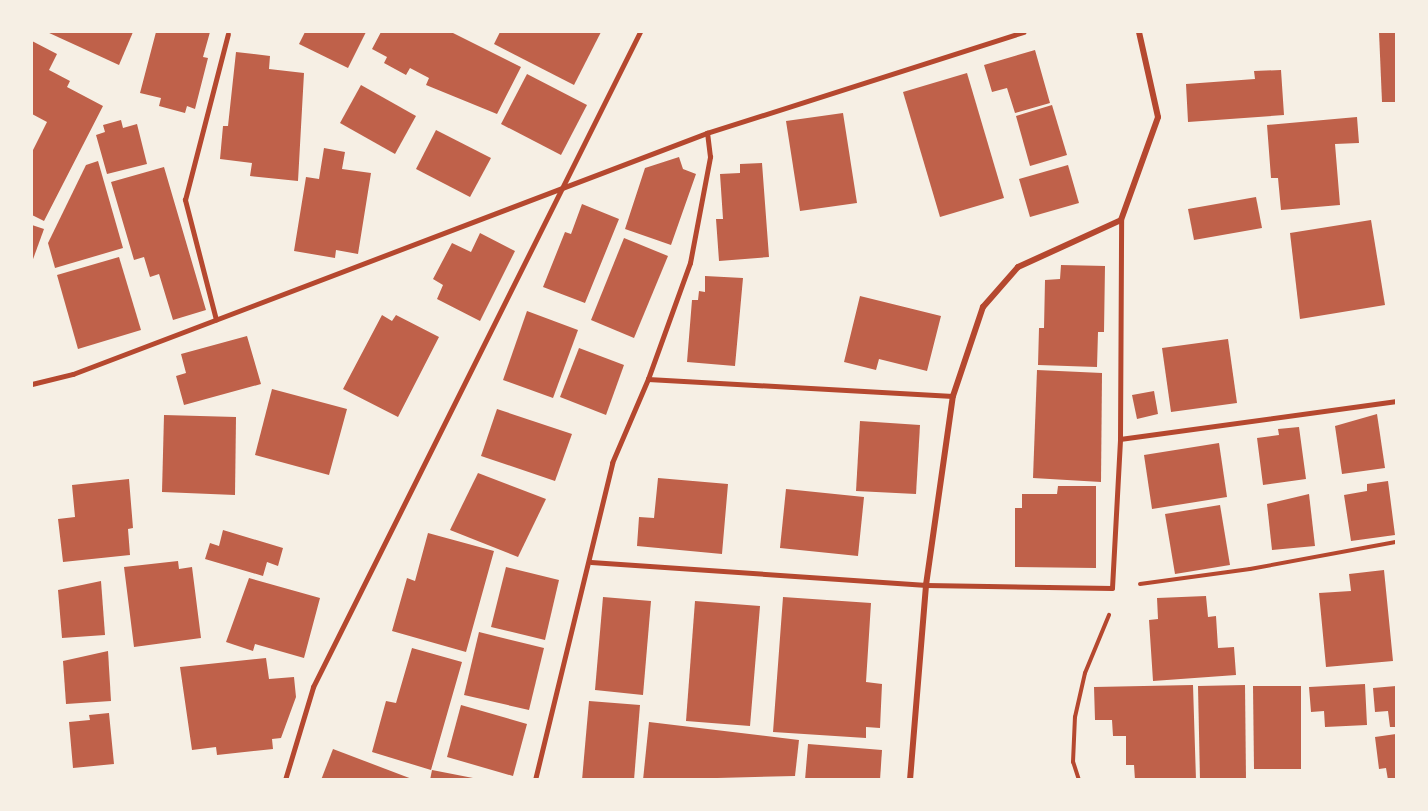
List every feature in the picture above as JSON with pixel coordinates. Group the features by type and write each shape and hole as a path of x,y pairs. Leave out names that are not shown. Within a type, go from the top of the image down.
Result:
{"street":[{"path":"910,780 926,585 953,396 983,307 1017,267 1121,220 1158,117 1139,32"}],"lane":[{"path":"285,780 313,687 640,32"},
{"path":"32,384 73,374 708,133 1023,32"},
{"path":"216,320 185,200 228,34"},
{"path":"535,780 591,561 612,463 648,379 690,263 711,157 708,133"},
{"path":"591,561 926,585 1112,588 1120,439 1121,220"},
{"path":"648,379 953,396"},
{"path":"1120,439 1396,401"}],"path":[{"path":"1078,780 1073,762 1075,717 1085,673 1108,625 1112,588 1250,569 1396,542"}],"building":[{"path":"47,32 133,32 119,65"},
{"path":"156,32 210,32 203,57 208,58 195,109 187,106 185,113 159,106 161,98 140,93"},
{"path":"305,32 366,32 348,68 299,44"},
{"path":"381,32 451,32 521,67 497,114 426,85 429,78 410,68 406,75 384,63 387,57 372,49"},
{"path":"500,32 601,32 574,85 494,44"},
{"path":"1379,32 1396,32 1396,102 1382,102"},
{"path":"32,41 57,54 49,70 70,81 67,87 103,106 44,221 32,215 32,152 47,122 32,114"},
{"path":"1035,50 1050,103 1015,113 1007,88 992,92 984,65"},
{"path":"236,52 270,56 269,69 304,73 298,181 250,176 252,163 220,159 223,126 228,126"},
{"path":"1281,70 1284,115 1188,122 1186,84 1255,79 1254,71"},
{"path":"967,73 1004,198 940,217 903,92"},
{"path":"527,74 587,105 561,155 501,124"},
{"path":"361,85 416,116 395,154 340,123"},
{"path":"1052,105 1067,155 1030,166 1016,116"},
{"path":"843,113 857,203 800,211 786,121"},
{"path":"1357,117 1359,143 1335,144 1340,205 1281,210 1278,178 1271,178 1267,125"},
{"path":"121,120 123,128 137,124 147,164 107,174 96,135 105,132 103,125"},
{"path":"436,130 491,158 470,197 416,169"},
{"path":"324,148 345,152 342,169 371,173 358,254 336,250 335,258 294,251 306,177 319,179"},
{"path":"679,157 683,169 696,174 671,245 625,229 645,168"},
{"path":"98,161 123,248 55,268 48,243 86,165"},
{"path":"762,163 769,257 719,261 716,219 723,219 720,174 740,173 740,164"},
{"path":"1068,165 1079,203 1030,217 1019,179"},
{"path":"164,167 206,310 173,320 159,274 150,277 144,257 134,260 111,182"},
{"path":"1256,197 1262,228 1194,240 1188,209"},
{"path":"582,204 619,219 585,303 543,287 565,232 571,234"},
{"path":"1371,220 1385,305 1300,319 1290,233"},
{"path":"32,225 44,229 32,262"},
{"path":"480,233 515,251 480,321 437,299 443,285 433,279 452,243 471,252"},
{"path":"624,238 668,256 634,338 591,320"},
{"path":"119,257 141,330 78,349 57,275"},
{"path":"1061,265 1105,266 1104,332 1098,332 1097,367 1038,365 1039,328 1044,328 1045,280 1060,279"},
{"path":"705,276 743,278 735,366 687,362 692,300 698,300 699,291 705,292"},
{"path":"860,296 941,316 927,371 879,359 876,370 844,362"},
{"path":"527,311 578,330 553,398 503,380"},
{"path":"382,315 392,321 396,315 439,337 398,417 343,389"},
{"path":"247,336 261,384 184,405 176,376 186,373 181,354"},
{"path":"1228,339 1237,403 1171,412 1162,348"},
{"path":"579,348 624,365 606,415 560,397"},
{"path":"1037,370 1102,373 1101,482 1033,478"},
{"path":"272,389 347,409 329,475 255,455"},
{"path":"1154,391 1158,414 1137,419 1132,395"},
{"path":"497,409 572,434 555,481 481,456"},
{"path":"1377,414 1385,468 1342,474 1335,426"},
{"path":"164,415 236,417 235,495 162,492"},
{"path":"860,421 920,425 916,494 856,491"},
{"path":"1299,427 1306,479 1263,485 1257,438 1279,435 1278,429"},
{"path":"1219,443 1227,497 1152,509 1144,455"},
{"path":"478,473 546,499 518,557 450,530"},
{"path":"658,478 728,484 722,554 637,546 639,517 654,518"},
{"path":"129,479 133,528 128,529 130,555 63,562 58,519 75,517 72,485"},
{"path":"1388,481 1395,535 1351,541 1344,495 1367,491 1367,484"},
{"path":"1058,486 1096,486 1096,568 1015,567 1015,508 1022,508 1022,494 1057,494"},
{"path":"786,489 864,497 858,556 780,548"},
{"path":"1309,494 1315,546 1272,550 1267,504"},
{"path":"1220,505 1230,565 1175,574 1165,514"},
{"path":"223,530 283,548 278,566 267,562 263,576 205,559 210,543 219,546"},
{"path":"428,533 494,551 466,652 392,631 407,578 415,581"},
{"path":"178,561 179,569 192,567 201,638 134,647 124,567"},
{"path":"506,567 559,580 545,640 491,627"},
{"path":"1384,570 1393,661 1326,667 1319,593 1351,591 1349,574"},
{"path":"249,578 320,598 304,658 255,644 253,651 226,642"},
{"path":"101,581 105,635 62,638 58,590"},
{"path":"1206,596 1208,617 1216,616 1218,648 1234,647 1236,675 1153,681 1149,620 1158,619 1157,598"},
{"path":"603,597 651,601 643,695 595,690"},
{"path":"783,597 871,603 866,682 882,684 880,728 866,727 866,738 773,732"},
{"path":"695,601 760,606 750,726 686,721"},
{"path":"479,632 544,648 529,710 464,695"},
{"path":"412,648 462,662 431,770 372,752 386,701 396,703"},
{"path":"108,651 111,701 66,704 63,661"},
{"path":"266,658 269,679 294,677 296,697 281,738 272,739 273,749 217,755 216,747 192,750 180,667"},
{"path":"1365,684 1367,725 1325,727 1324,711 1311,712 1309,687"},
{"path":"1193,685 1196,780 1135,780 1134,765 1126,765 1126,736 1113,736 1112,720 1095,720 1094,687"},
{"path":"1245,685 1246,780 1200,780 1198,686"},
{"path":"1253,686 1301,686 1301,769 1254,769"},
{"path":"1396,686 1396,727 1390,727 1388,711 1375,712 1373,688"},
{"path":"589,701 640,705 634,780 582,780"},
{"path":"461,705 527,724 513,776 447,757"},
{"path":"109,713 114,764 73,768 69,722 90,720 89,715"},
{"path":"649,722 799,740 795,776 643,780"},
{"path":"1396,734 1396,780 1388,780 1386,768 1379,769 1375,737"},
{"path":"808,744 882,750 880,780 805,780"},
{"path":"333,749 412,779 412,780 321,780"},
{"path":"432,770 473,778 473,780 430,780"}]}
